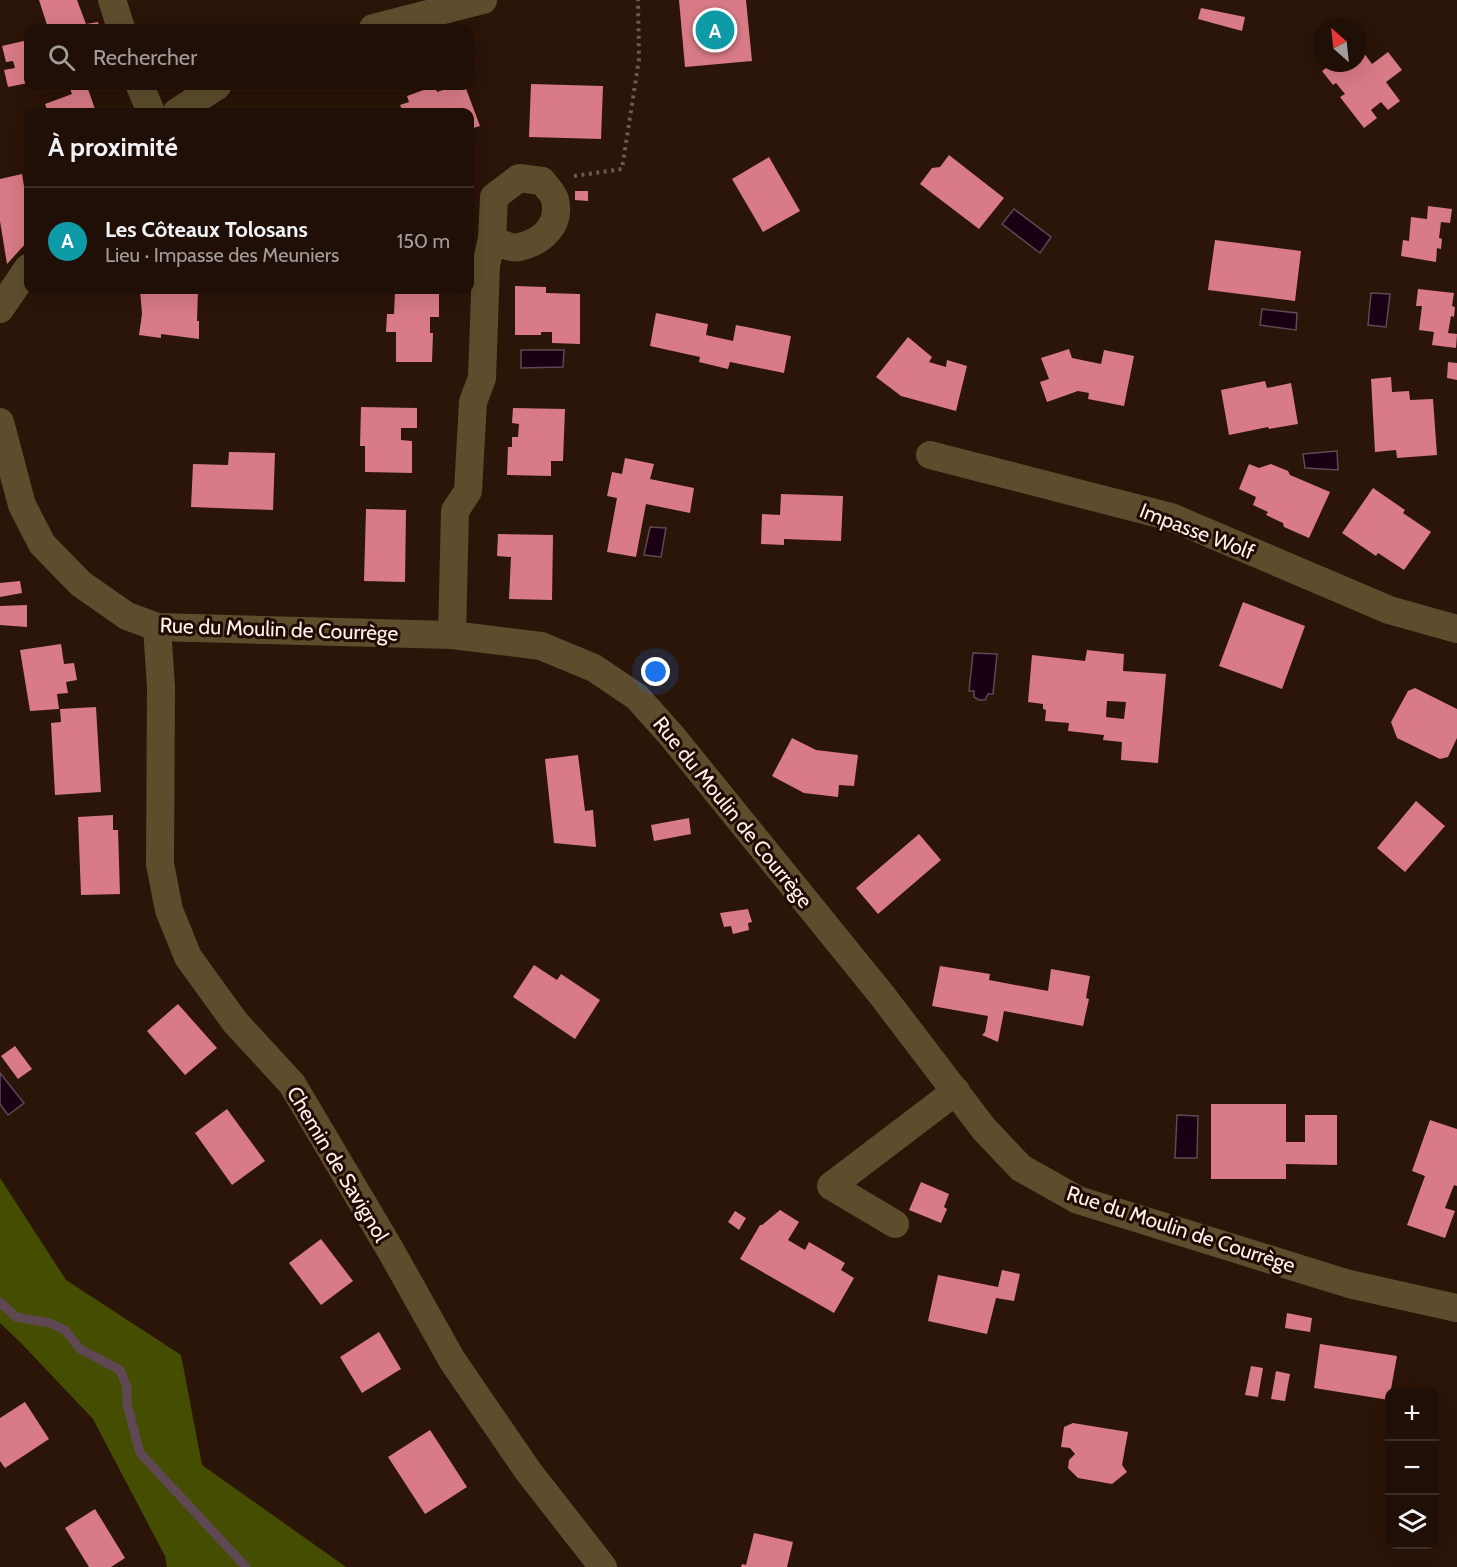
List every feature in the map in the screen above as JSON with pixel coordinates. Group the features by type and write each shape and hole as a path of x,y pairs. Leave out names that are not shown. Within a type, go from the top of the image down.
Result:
{"street":[{"path":"112,0 121,24"},
{"path":"389,24 483,0"},
{"path":"142,90 149,108"},
{"path":"183,108 211,90"},
{"path":"452,635 455,511 468,491 473,402 482,378 486,265 492,239 494,197 519,178 542,181 555,199 556,217 548,234 518,248 504,246 492,239"},
{"path":"0,309 24,274"},
{"name":"Rue du Moulin de Courrège","path":"0,422 22,505 42,544 81,585 127,616 157,627 452,635 541,646 594,668 637,697 671,735 873,984 984,1129 1021,1168 1078,1200 1349,1284 1457,1308"},
{"name":"Impasse Wolf","path":"930,455 1171,517 1389,610 1457,629"},
{"name":"Chemin de Savignol","path":"157,627 161,687 160,864 169,910 188,957 235,1022 292,1084 391,1251 452,1360 528,1472 603,1567"},
{"path":"895,1224 831,1186 956,1091"}],"path":[{"path":"542,181 622,169 639,59 638,0"}],"green space":[{"path":"0,1178 66,1280 181,1355 202,1465 346,1567 167,1567 165,1556 93,1419 0,1323"}],"shaded area":[{"path":"1014,209 1051,237 1040,253 1002,224"},
{"path":"1371,293 1390,294 1386,327 1368,325"},
{"path":"1262,309 1297,313 1296,330 1260,325"},
{"path":"521,350 564,350 563,367 521,368"},
{"path":"1337,451 1338,470 1305,468 1303,454"},
{"path":"650,527 666,528 661,557 644,555"},
{"path":"973,653 997,654 993,694 988,694 985,700 979,700 974,697 974,691 969,691"},
{"path":"0,1073 24,1103 8,1115 0,1104"},
{"path":"1177,1115 1198,1116 1197,1158 1175,1158"}],"building":[{"path":"39,0 77,0 86,24 47,24"},
{"path":"679,0 746,0 752,61 685,67"},
{"path":"1201,8 1245,17 1242,31 1198,19"},
{"path":"24,41 24,84 8,87 4,70 15,68 13,61 6,62 2,46"},
{"path":"1388,52 1402,70 1386,82 1400,101 1388,110 1381,102 1371,110 1377,118 1364,128 1340,97 1345,94 1336,83 1333,85 1323,72 1367,72 1367,57 1372,64"},
{"path":"531,84 603,86 601,139 529,137"},
{"path":"70,90 88,90 95,108 46,108 45,104 72,94"},
{"path":"424,90 436,90 437,92 466,90 473,108 401,108 400,105 409,102 407,96"},
{"path":"474,110 480,126 474,128"},
{"path":"949,155 1004,198 979,229 920,184 932,168 940,167"},
{"path":"769,157 800,211 763,232 732,179"},
{"path":"22,174 24,186 24,245 7,264 0,221 0,179"},
{"path":"575,191 588,191 588,201 575,200"},
{"path":"1428,206 1452,209 1450,223 1441,222 1439,238 1442,239 1441,249 1437,248 1436,262 1401,256 1403,240 1409,241 1411,217 1427,219"},
{"path":"1215,240 1301,251 1295,301 1208,290"},
{"path":"515,286 546,287 546,293 580,294 580,344 552,343 552,332 541,332 541,335 515,335"},
{"path":"1418,289 1454,293 1452,306 1455,307 1454,317 1451,316 1448,333 1457,334 1456,348 1432,345 1434,332 1419,330 1422,306 1416,306"},
{"path":"140,294 198,294 199,339 161,334 161,338 139,335 142,314"},
{"path":"395,294 439,294 439,317 430,317 430,333 433,333 432,362 396,362 396,332 386,332 387,314 394,314"},
{"path":"656,313 708,324 706,335 733,341 736,325 791,336 784,373 730,362 728,369 699,362 700,357 650,346"},
{"path":"908,337 932,357 929,362 946,367 947,360 967,366 956,411 901,396 876,377"},
{"path":"1069,349 1072,358 1101,364 1104,350 1134,356 1124,406 1088,399 1089,393 1078,391 1047,402 1040,382 1049,379 1041,358"},
{"path":"1448,362 1457,363 1457,380 1447,378"},
{"path":"1391,377 1392,392 1409,391 1410,400 1433,399 1437,455 1397,458 1396,450 1375,452 1371,379"},
{"path":"1265,381 1267,388 1291,383 1298,424 1229,435 1221,390"},
{"path":"361,407 417,408 417,428 401,428 401,440 412,441 412,473 365,472 365,446 360,446"},
{"path":"513,408 565,409 563,461 551,461 551,476 507,475 508,447 512,447 512,437 518,437 519,424 512,423"},
{"path":"229,452 275,453 273,510 191,507 193,464 228,465"},
{"path":"625,458 654,464 650,479 694,488 690,513 646,504 636,557 607,552 617,498 607,496 612,472 622,474"},
{"path":"1249,464 1259,468 1271,464 1330,492 1309,538 1284,527 1283,523 1266,515 1268,512 1253,505 1256,497 1239,489"},
{"path":"1373,488 1405,510 1403,513 1431,532 1404,570 1378,553 1376,556 1342,533"},
{"path":"781,494 843,496 841,541 784,539 784,545 761,544 762,514 780,515"},
{"path":"366,509 406,510 405,582 364,581"},
{"path":"498,534 553,535 552,600 509,599 511,557 497,556"},
{"path":"20,581 22,593 0,597 0,583"},
{"path":"1243,602 1305,626 1282,689 1219,666"},
{"path":"27,605 27,627 0,625 0,606"},
{"path":"61,644 64,664 74,663 77,680 66,682 68,693 57,694 59,709 30,711 20,650"},
{"path":"1087,650 1124,654 1123,671 1166,674 1158,763 1121,760 1122,742 1103,740 1104,735 1068,731 1069,723 1045,721 1046,710 1043,709 1043,704 1028,702 1032,655 1085,661","holes":["1107,701 1126,702 1124,719 1106,717"]},
{"path":"1415,688 1457,709 1457,738 1448,757 1440,759 1397,738 1391,722 1408,691"},
{"path":"96,707 101,792 55,795 51,723 61,722 60,709"},
{"path":"792,738 816,750 858,755 854,786 839,785 838,797 804,793 772,776"},
{"path":"578,755 585,811 593,810 596,847 554,843 545,759"},
{"path":"1416,801 1445,826 1405,872 1377,848"},
{"path":"113,815 113,830 118,830 120,894 81,895 78,817"},
{"path":"689,818 691,834 654,841 651,825"},
{"path":"919,834 941,860 878,914 856,888"},
{"path":"748,909 752,922 748,923 749,930 733,934 731,926 724,927 720,913"},
{"path":"534,965 557,980 561,974 600,1000 575,1039 513,997"},
{"path":"940,966 990,974 989,980 1048,991 1051,969 1090,976 1086,998 1089,999 1083,1026 1004,1011 998,1042 982,1035 985,1032 988,1016 932,1006"},
{"path":"178,1004 217,1048 185,1075 147,1031"},
{"path":"15,1046 32,1069 18,1079 1,1056"},
{"path":"1211,1104 1286,1104 1286,1142 1305,1142 1305,1115 1337,1115 1337,1165 1286,1164 1286,1179 1211,1179"},
{"path":"227,1109 265,1161 232,1185 195,1133"},
{"path":"1430,1120 1457,1129 1457,1186 1454,1185 1445,1208 1455,1211 1445,1238 1407,1225 1425,1176 1412,1171"},
{"path":"921,1182 949,1194 944,1207 947,1209 941,1223 909,1210"},
{"path":"780,1210 799,1222 788,1240 805,1250 809,1242 845,1263 841,1270 854,1278 834,1313 740,1259 760,1225"},
{"path":"735,1211 746,1218 739,1230 728,1222"},
{"path":"321,1239 353,1281 321,1305 289,1263"},
{"path":"1002,1270 1020,1274 1014,1301 996,1298 987,1334 928,1321 938,1275 998,1287"},
{"path":"1287,1313 1312,1318 1310,1332 1285,1328"},
{"path":"379,1332 401,1369 362,1393 340,1357"},
{"path":"1320,1344 1397,1356 1391,1387 1385,1387 1385,1399 1314,1388"},
{"path":"1251,1366 1263,1368 1258,1397 1245,1395"},
{"path":"1276,1371 1290,1374 1285,1401 1271,1399"},
{"path":"25,1402 49,1439 5,1468 0,1461 0,1418"},
{"path":"1073,1423 1128,1432 1122,1465 1127,1472 1112,1484 1078,1478 1068,1468 1069,1460 1075,1454 1070,1448 1061,1447 1064,1427"},
{"path":"430,1430 467,1487 425,1514 388,1457"},
{"path":"95,1509 125,1558 111,1567 89,1567 65,1528"},
{"path":"754,1533 793,1542 787,1567 741,1567 742,1564 746,1565"}],"waterway":[{"path":"0,1302 16,1317 50,1323 65,1330 80,1349 120,1370 127,1387 127,1404 140,1453 246,1567"}],"place":[{"name":"Les Côteaux Tolosans","path":"715,30"}]}
